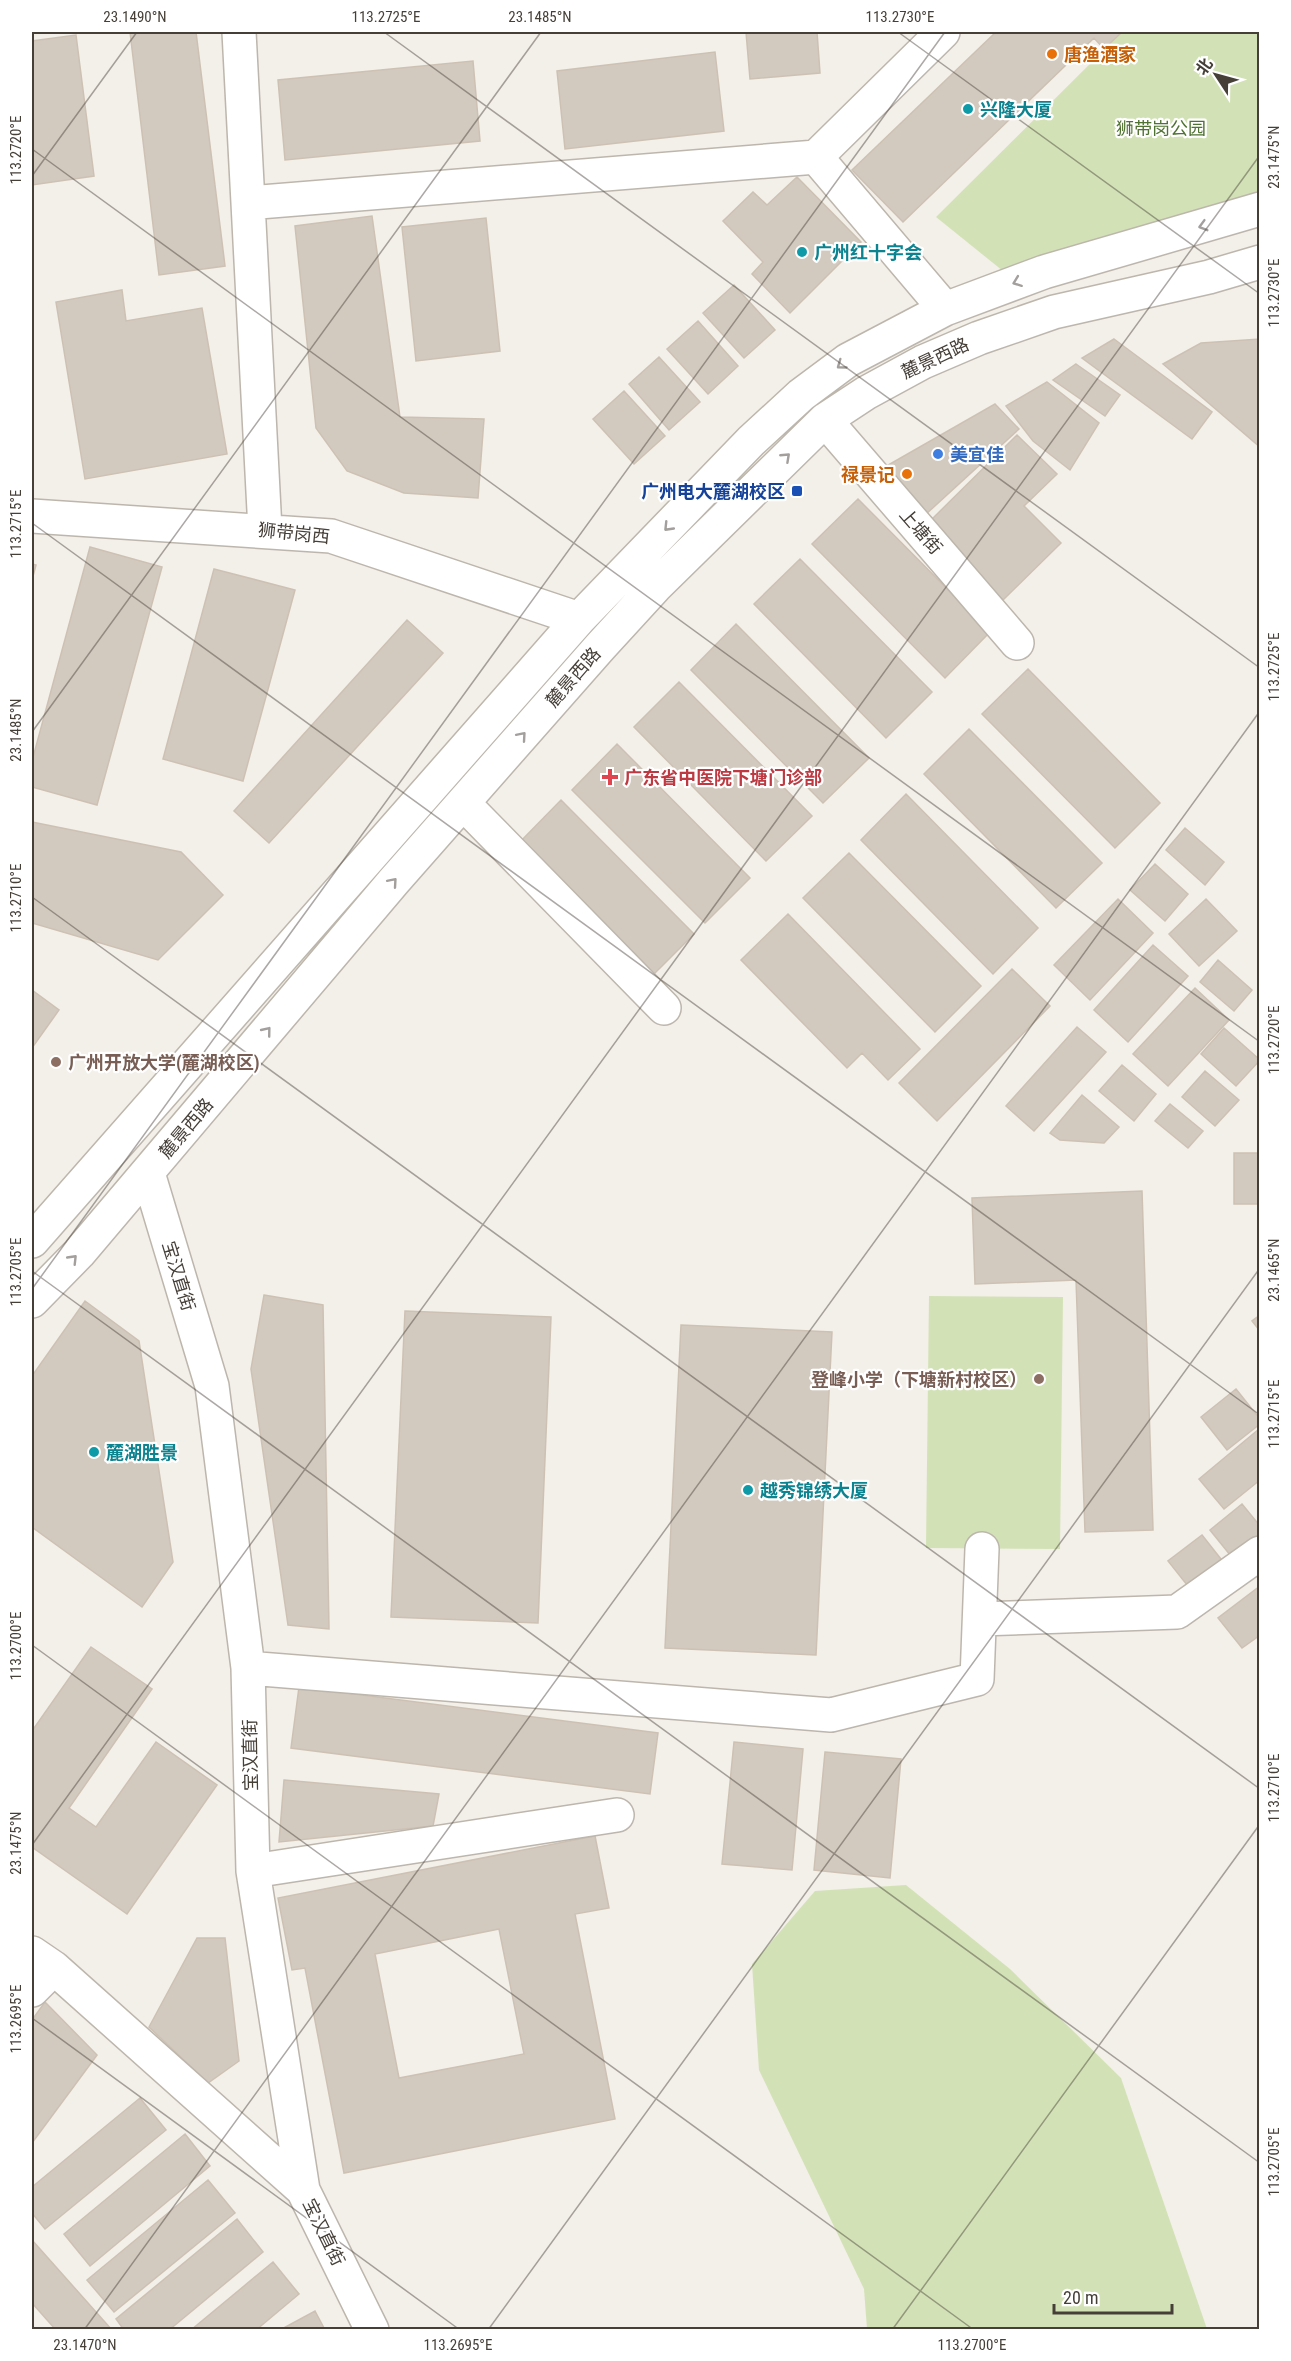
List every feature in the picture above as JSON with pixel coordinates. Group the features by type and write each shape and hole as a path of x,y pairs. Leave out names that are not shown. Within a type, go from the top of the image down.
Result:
{"street":[{"path":"238,32 265,530"},
{"path":"248,203 816,157 943,32"},
{"path":"816,157 945,309"},
{"name":"麓景西路","path":"32,1241 579,619 751,441 801,395 848,360 945,309 1044,272 1260,209"},
{"name":"麓景西路","path":"32,1301 79,1253 463,803 655,587 825,420 885,382 923,362 979,338 1054,312 1197,280 1260,262"},
{"name":"上塘街","path":"825,420 1017,642"},
{"name":"狮带岗西","path":"32,516 332,536 579,619"},
{"path":"463,803 664,1008"},
{"name":"宝汉直街","path":"148,1173 212,1386 248,1668 253,1871 303,2190 372,2330"},
{"path":"248,1668 831,1715 977,1679 982,1549"},
{"path":"980,1619 1177,1612 1260,1553"},
{"path":"253,1871 617,1815"},
{"path":"39,1970 303,2190"}],"green space":[{"name":"狮带岗公园","path":"1122,32 1259,32 1259,200 1003,271 936,217"},
{"path":"929,1296 1063,1297 1060,1549 926,1548"},
{"path":"906,1885 1010,1969 1121,2078 1207,2329 867,2329 864,2289 759,2070 752,1964 815,1891"}],"building":[{"path":"130,32 196,32 225,266 159,275"},
{"path":"746,32 817,32 820,73 750,79"},
{"name":"兴隆大厦","path":"996,32 1122,32 1104,49 1094,38 903,222 852,170"},
{"path":"76,35 94,176 32,185 32,41"},
{"path":"715,52 724,131 565,149 557,71"},
{"path":"473,61 480,141 285,160 278,80"},
{"name":"广州红十字会","path":"797,177 861,242 790,313 752,274 763,262 723,221 753,192 767,205"},
{"path":"372,216 400,417 484,419 478,498 404,493 347,471 316,428 295,226"},
{"path":"486,218 500,351 416,361 402,227"},
{"path":"734,285 775,330 744,358 703,313"},
{"path":"122,290 126,321 202,308 227,454 85,479 56,302"},
{"path":"698,321 738,366 708,394 667,349"},
{"path":"1114,339 1212,412 1192,439 1082,358"},
{"path":"1260,339 1260,447 1163,364 1201,343"},
{"path":"659,357 700,402 669,430 629,384"},
{"path":"1076,364 1120,395 1105,416 1053,380"},
{"path":"1047,382 1099,423 1070,470 1033,441 1006,406"},
{"path":"624,391 665,436 634,464 593,419"},
{"path":"995,404 1019,429 925,515 883,468"},
{"path":"1017,435 1057,474 1024,506 1061,543 1003,600 927,524"},
{"path":"858,499 990,632 945,678 812,544"},
{"path":"90,547 162,567 97,805 32,787 32,761"},
{"path":"800,559 932,692 886,738 754,604"},
{"path":"32,564 36,565 32,580"},
{"path":"214,569 295,590 243,781 163,759"},
{"path":"407,620 443,653 269,843 234,811"},
{"path":"736,624 869,758 823,803 691,670"},
{"path":"1028,669 1160,803 1115,848 982,714"},
{"path":"679,682 812,816 766,861 634,727"},
{"path":"969,729 1102,863 1056,908 924,774"},
{"path":"617,744 750,878 705,923 572,790"},
{"path":"906,794 1038,928 993,974 861,840"},
{"path":"561,800 694,934 648,980 516,846"},
{"path":"32,822 181,852 223,895 158,960 32,923"},
{"path":"1185,828 1224,862 1205,885 1166,850"},
{"path":"849,853 981,986 935,1032 803,898"},
{"path":"1155,864 1188,894 1165,921 1130,890"},
{"path":"1118,899 1153,933 1090,1000 1054,965"},
{"path":"1206,899 1237,931 1199,966 1169,934"},
{"path":"788,914 920,1049 888,1080 862,1053 847,1068 741,960"},
{"path":"1153,945 1188,976 1128,1042 1094,1010"},
{"path":"1218,960 1252,990 1234,1011 1200,982"},
{"path":"1012,969 1050,1006 937,1121 899,1083"},
{"path":"1195,988 1229,1020 1168,1086 1133,1054"},
{"path":"32,990 59,1010 32,1048"},
{"path":"1077,1027 1106,1052 1034,1131 1006,1106"},
{"path":"1224,1028 1260,1060 1236,1086 1201,1054"},
{"path":"1122,1065 1156,1094 1134,1121 1099,1091"},
{"path":"1205,1071 1239,1100 1215,1126 1182,1097"},
{"path":"1082,1095 1119,1127 1104,1143 1060,1140 1050,1133"},
{"path":"1170,1104 1203,1131 1188,1148 1155,1121"},
{"path":"1234,1153 1260,1153 1260,1204 1234,1204"},
{"path":"1142,1191 1153,1530 1085,1532 1076,1280 975,1284 972,1198"},
{"path":"264,1295 323,1305 329,1629 288,1625 251,1369"},
{"name":"麓湖胜景","path":"85,1301 139,1341 173,1562 142,1607 32,1527 32,1376"},
{"path":"405,1311 551,1317 538,1623 391,1617"},
{"path":"1260,1315 1260,1331 1252,1321"},
{"name":"越秀锦绣大厦","path":"681,1325 832,1332 816,1655 665,1648"},
{"path":"1236,1389 1260,1419 1260,1424 1227,1450 1201,1417"},
{"path":"1259,1429 1260,1480 1224,1509 1199,1479"},
{"path":"1242,1504 1260,1526 1260,1549 1239,1566 1210,1530"},
{"path":"1202,1535 1228,1568 1195,1595 1168,1561"},
{"path":"1260,1586 1260,1635 1242,1648 1218,1618"},
{"path":"91,1647 152,1689 69,1808 96,1827 156,1742 217,1785 127,1914 32,1847 32,1731"},
{"path":"299,1687 658,1733 650,1794 291,1748"},
{"path":"734,1742 803,1749 792,1870 722,1864"},
{"path":"825,1752 901,1759 890,1878 814,1870"},
{"path":"284,1780 439,1794 433,1826 279,1842"},
{"path":"595,1836 609,1908 575,1914 615,2119 344,2173 305,1968 292,1970 278,1898","holes":["499,1929 524,2054 399,2078 375,1954"]},
{"path":"197,1938 225,1938 239,2061 208,2083 149,2027"},
{"path":"45,2002 97,2055 32,2143 32,2020"},
{"path":"140,2098 166,2130 45,2229 32,2213 32,2187"},
{"path":"185,2134 210,2166 90,2266 64,2234"},
{"path":"208,2180 235,2213 114,2312 87,2280"},
{"path":"237,2219 263,2252 169,2330 124,2330 116,2319"},
{"path":"32,2240 112,2330 56,2330 32,2303"},
{"path":"273,2262 299,2294 256,2330 191,2330"},
{"path":"315,2311 325,2330 280,2330"}],"place":[{"name":"唐渔酒家","path":"1052,54"},
{"name":"兴隆大厦","path":"968,109"},
{"name":"广州红十字会","path":"802,252"},
{"name":"美宜佳","path":"938,454"},
{"name":"禄景记","path":"907,474"},
{"name":"广州电大麓湖校区","path":"797,491"},
{"name":"广东省中医院下塘门诊部","path":"610,777"},
{"name":"广州开放大学(麓湖校区)","path":"56,1062"},
{"name":"登峰小学（下塘新村校区）","path":"1039,1379"},
{"name":"麓湖胜景","path":"94,1452"},
{"name":"越秀锦绣大厦","path":"748,1490"}]}
